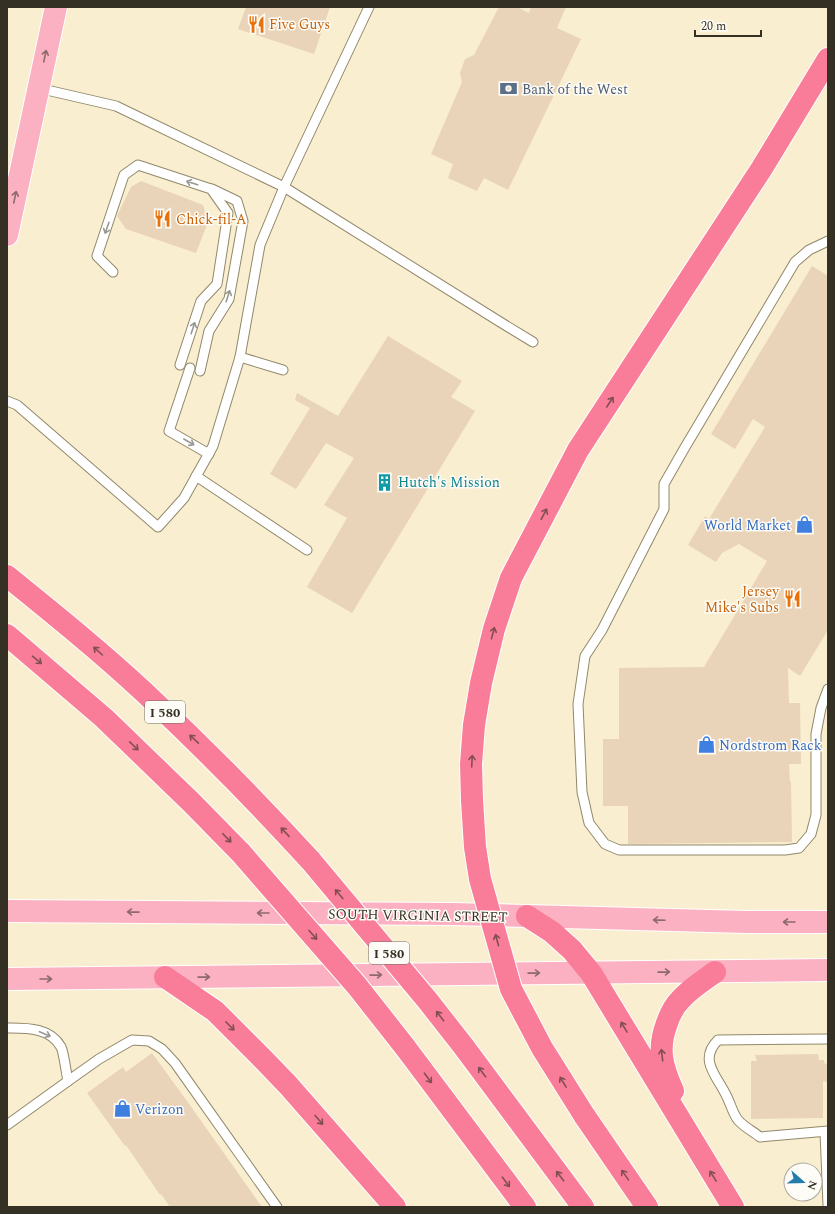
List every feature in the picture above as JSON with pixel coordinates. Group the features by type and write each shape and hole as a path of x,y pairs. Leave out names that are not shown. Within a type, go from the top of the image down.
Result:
{"highway":[{"path":"647,1207 584,1115 542,1048 511,989 480,879 475,847 471,764 474,725 481,683 494,629 511,578 578,450 762,168 828,59"},
{"name":"I 580","path":"7,576 86,640 151,698 230,775 311,861 409,976 464,1047 583,1207"},
{"path":"7,635 104,718 192,803 241,853 352,980 405,1047 525,1207"},
{"path":"528,916 552,932 572,950 591,973 733,1207"},
{"path":"694,1144 666,1075 661,1052 663,1034 670,1015 680,999 715,972"},
{"path":"165,978 215,1011 255,1050 288,1084 395,1207"}],"main road":[{"path":"7,235 56,7"},
{"path":"7,903 87,912"},
{"name":"SOUTH VIRGINIA STREET","path":"7,911 445,914 746,922 828,922"},
{"path":"7,979 828,970"}],"lane":[{"path":"7,401 17,405 158,527 184,498 213,446 240,357 260,245 284,187 369,7"},
{"path":"38,88 116,106 284,187 534,342"},
{"path":"113,272 98,256 124,175 138,165 211,189 237,201 243,221 229,299 209,331 200,371"},
{"path":"180,364 202,301 217,284 228,213 211,189"},
{"path":"828,241 809,250 795,262 688,443 664,484 664,509 602,630 585,656 578,704 582,792 589,824 605,844 619,850 785,850 799,848 811,834 816,815 816,734 821,708 828,688"},
{"path":"240,357 282,370"},
{"path":"190,368 169,431 209,454"},
{"path":"196,476 307,550"},
{"path":"7,1028 33,1029 50,1035 61,1047 68,1081"},
{"path":"828,1039 718,1040 712,1046 709,1054 709,1065 726,1094 738,1120 760,1137 826,1132 828,1205"},
{"path":"7,1125 99,1059 132,1040 149,1041 162,1048 175,1063 278,1207"}],"building":[{"path":"246,7 330,7 314,54 238,29"},
{"path":"499,7 517,7 529,13 531,7 566,7 557,28 581,39 508,190 484,178 477,191 448,178 453,164 431,154 462,82 460,73 465,59 474,55"},
{"name":"Chick-fil-A","path":"141,181 203,205 208,222 196,253 126,229 117,216 131,187"},
{"path":"812,266 828,276 828,630 800,676 788,668 789,703 800,703 801,764 789,764 791,782 792,842 628,844 628,806 603,806 603,739 619,739 619,668 704,667 767,561 739,544 722,553 716,562 688,545 705,516 709,519 765,427 753,419 735,449 711,434"},
{"name":"Hutch's Mission","path":"388,336 462,381 451,397 475,411 352,613 307,587 347,518 324,505 354,458 326,443 296,489 270,474 310,408 295,400 297,393 338,416"},
{"path":"152,1053 262,1207 170,1207 87,1093 123,1067 126,1072"},
{"path":"818,1054 819,1060 824,1060 824,1063 828,1065 828,1082 823,1081 823,1118 751,1119 751,1061 757,1061 755,1055"}],"place":[{"name":"Five Guys","path":"256,24"},
{"name":"Bank of the West","path":"509,89"},
{"name":"Chick-fil-A","path":"163,219"},
{"name":"Hutch's Mission","path":"385,482"},
{"name":"World Market","path":"804,525"},
{"name":"Jersey Mike's Subs","path":"792,599"},
{"name":"Nordstrom Rack","path":"706,745"},
{"name":"Verizon","path":"122,1109"}]}
